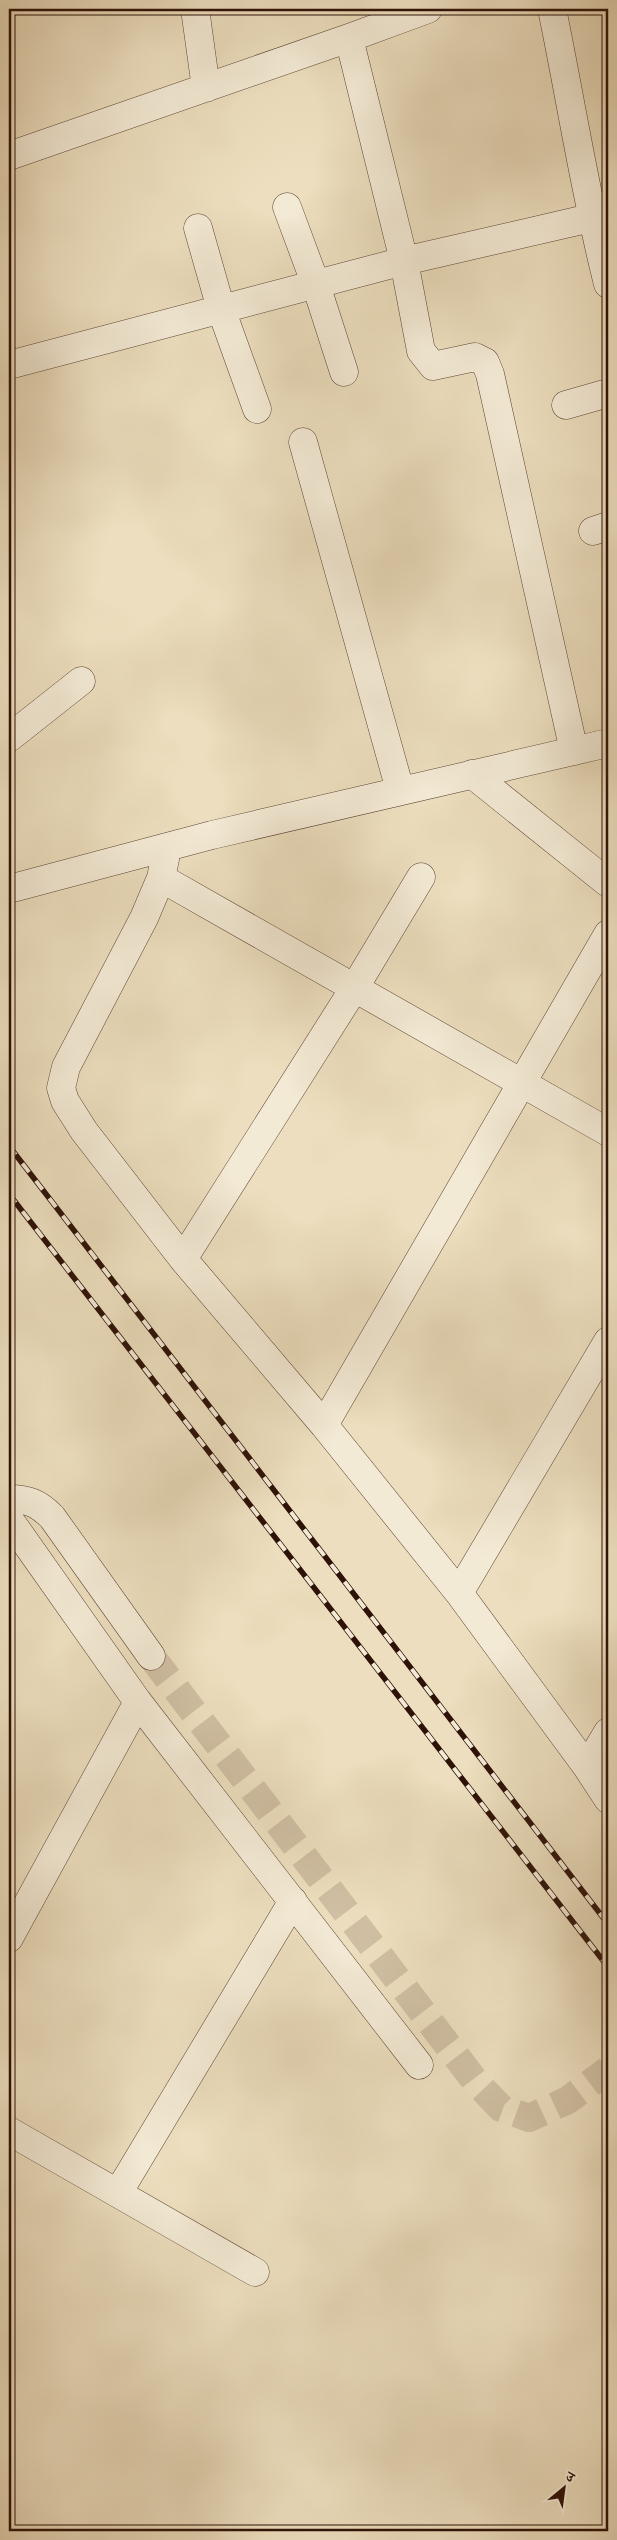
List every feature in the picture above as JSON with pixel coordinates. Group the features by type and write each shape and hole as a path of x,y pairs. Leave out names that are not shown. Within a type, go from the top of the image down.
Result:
{"street":[{"path":"195,9 206,88"},
{"path":"9,156 428,9"},
{"path":"552,9 576,128 600,215 608,284"},
{"path":"349,38 404,261 421,351 434,366 475,357 485,362 490,374 574,751"},
{"path":"287,207 316,285 344,372"},
{"path":"9,365 404,261 600,215"},
{"path":"198,228 221,309 257,409"},
{"path":"566,405 608,393"},
{"path":"302,442 400,790"},
{"path":"9,738 81,681"},
{"path":"9,889 168,847 400,790 608,743"},
{"path":"472,774 608,883"},
{"path":"168,847 161,878 144,918 66,1067 61,1088 65,1101 84,1131 183,1259 324,1424 459,1593 587,1767 608,1799"},
{"path":"183,1259 355,987 421,877"},
{"path":"161,878 608,1132"},
{"path":"324,1424 608,934"},
{"path":"459,1593 608,1341"},
{"path":"9,1499 25,1499 39,1505 52,1517 151,1656"},
{"path":"9,1519 138,1702 419,2065"},
{"path":"9,1938 138,1702"},
{"path":"587,1767 608,1732"},
{"path":"118,2193 292,1901"},
{"path":"9,2131 255,2272"}],"tunnel":[{"path":"151,1656 475,2081 501,2108 529,2118 568,2100 608,2070"}],"railway":[{"path":"9,1146 608,1924"},
{"path":"9,1194 608,1967"}]}
